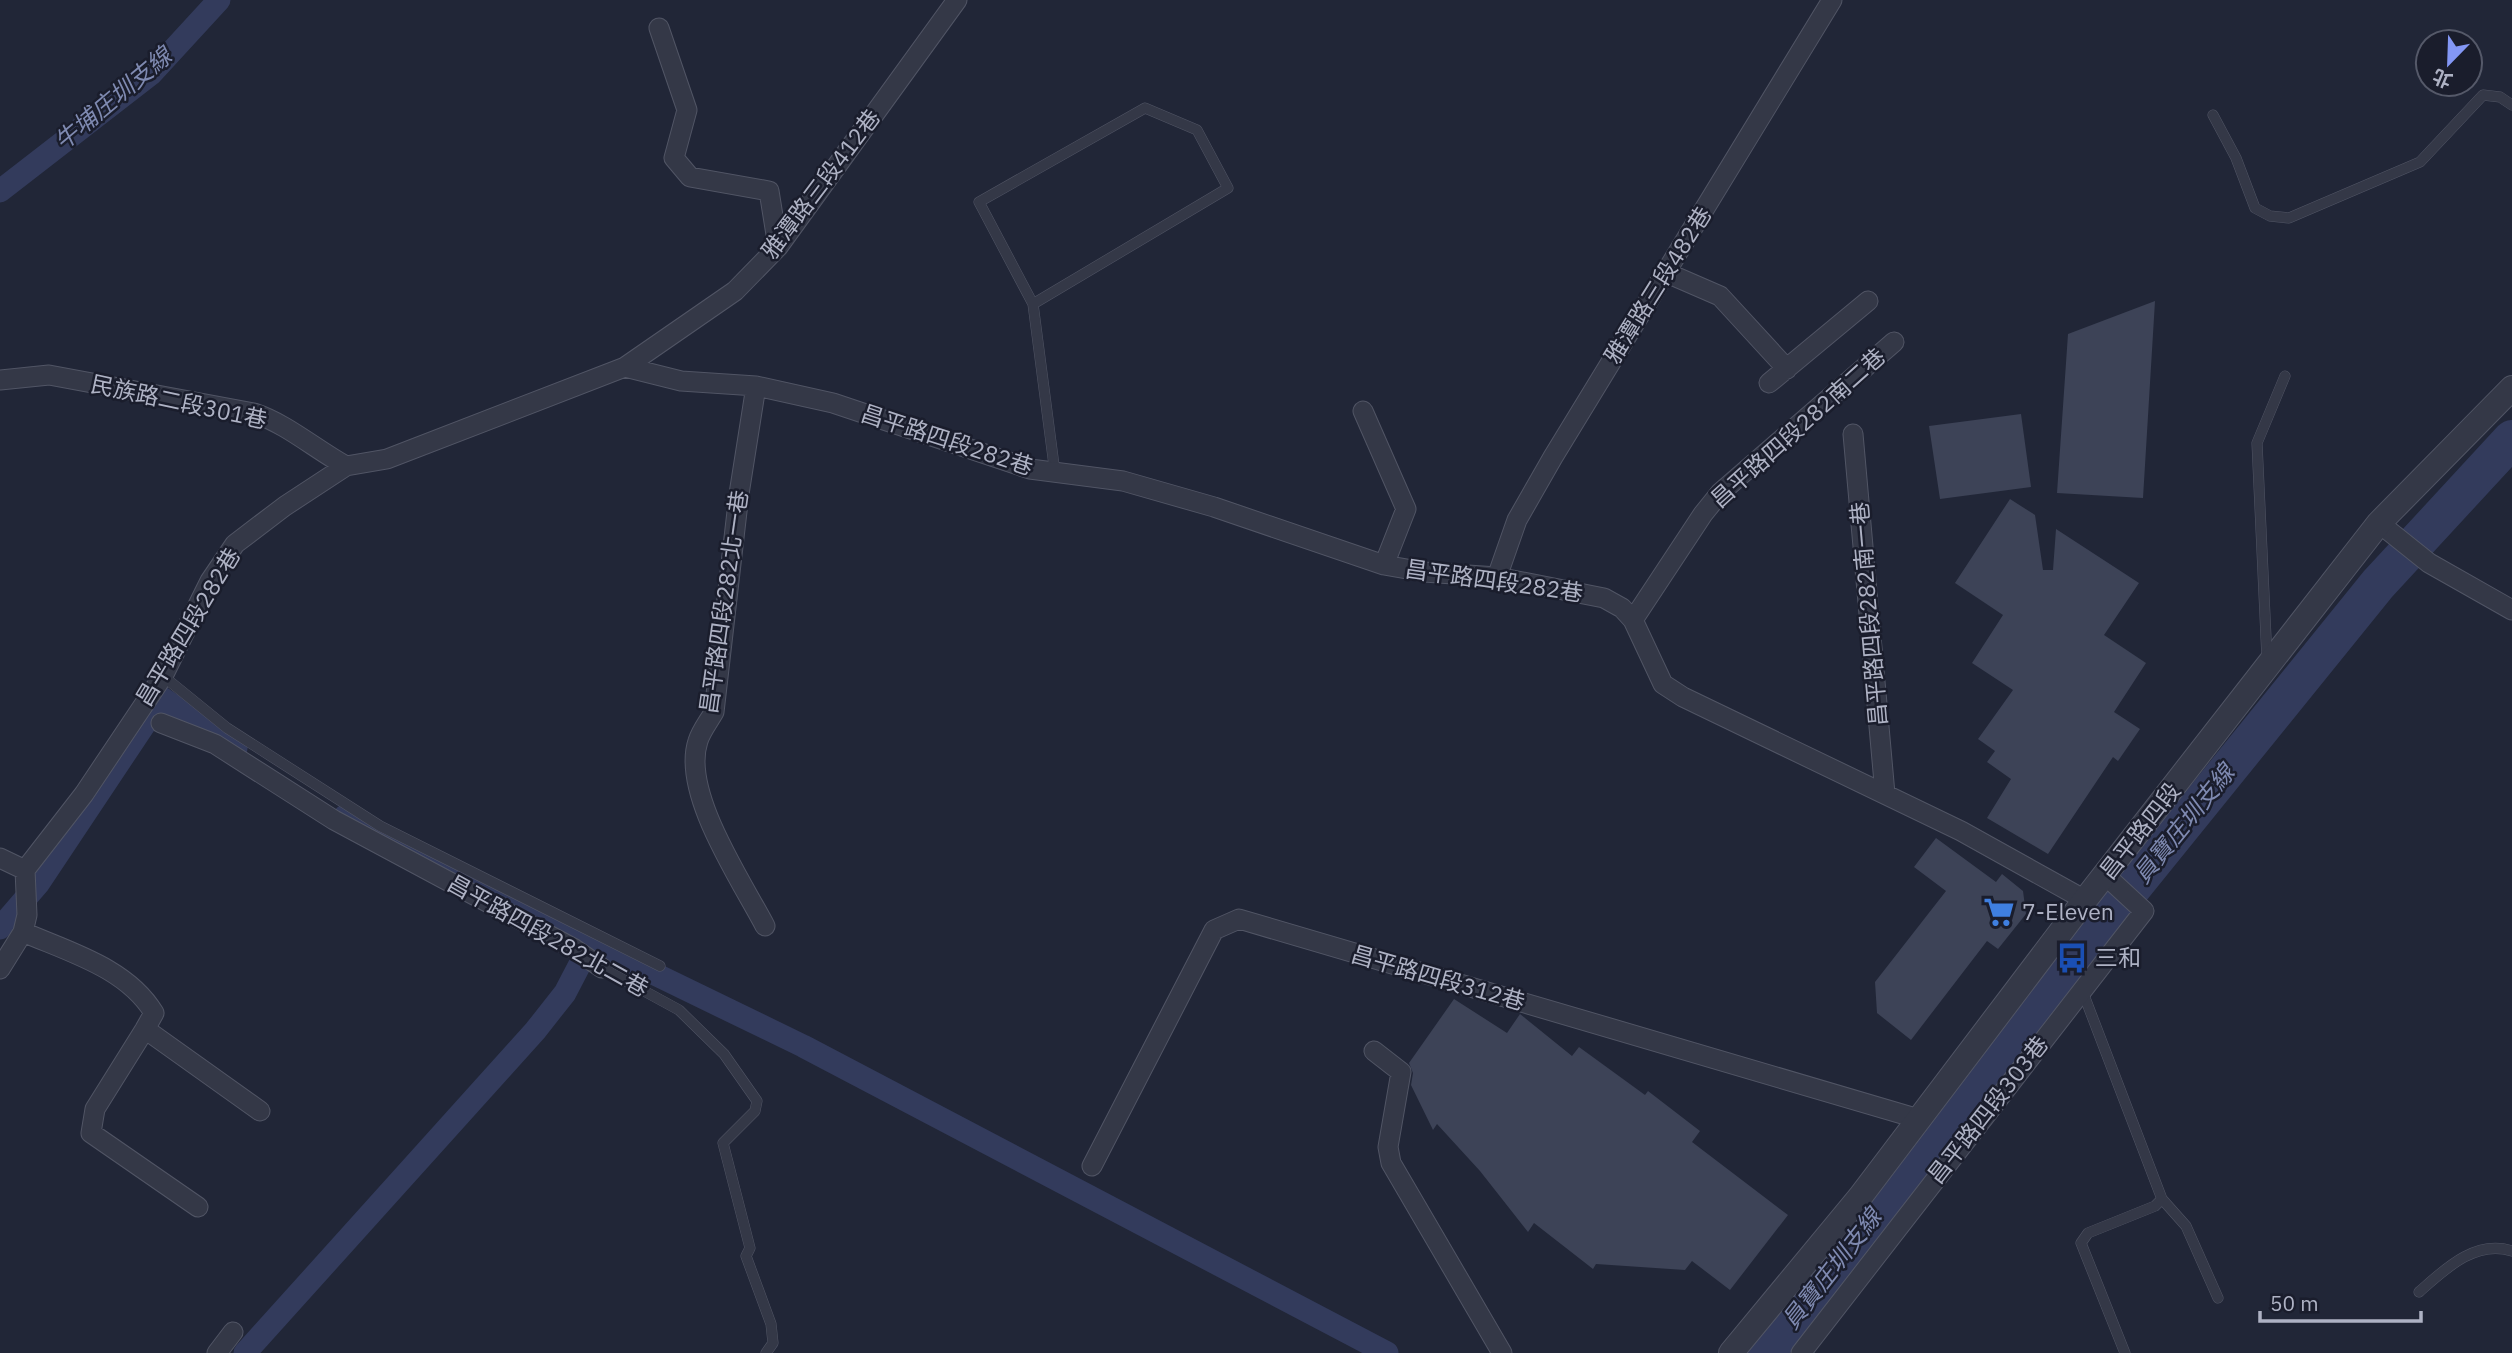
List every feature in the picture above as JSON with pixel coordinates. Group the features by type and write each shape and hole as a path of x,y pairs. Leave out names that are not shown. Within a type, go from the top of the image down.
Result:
{"street":[{"name":"雅潭路三段412巷","path":"625,367 735,291 778,247 957,0"},
{"name":"雅潭路三段482巷","path":"1497,577 1517,520 1547,467 1832,0"},
{"path":"659,28 687,110 674,158 690,177 769,191 778,247"},
{"path":"1667,273 1720,296 1787,369"},
{"path":"1769,383 1868,301"},
{"name":"昌平路四段282南二巷","path":"1633,620 1720,493 1894,342"},
{"name":"昌平路四段282巷","path":"24,877 84,794 148,717 163,677 210,581 235,544 285,506 346,466 387,459 625,367 681,381 756,386 833,403 1030,469 1123,481 1214,507 1384,565 1424,572 1497,577 1604,598 1622,608 1633,620 1663,684 1683,697 1961,831 2085,900"},
{"name":"民族路二段301巷","path":"0,380 49,375 254,413 275,420 290,433 346,466"},
{"name":"昌平路四段282北一巷","path":"756,386 738,494 714,712 698,742 695,779 713,825 765,926"},
{"name":"昌平路四段","path":"1731,1353 1860,1197 2085,900 2379,523 2512,388"},
{"path":"1363,411 1406,509 1384,565"},
{"name":"昌平路四段282南一巷","path":"1853,435 1885,794"},
{"path":"2379,523 2429,563 2512,610"},
{"name":"昌平路四段282北二巷","path":"148,717 215,744 334,820 573,948 602,968"},
{"path":"0,858 24,877 25,923 0,969"},
{"name":"昌平路四段303巷","path":"1801,1353 2144,911 2105,875"},
{"name":"昌平路四段312巷","path":"1092,1166 1214,930 1239,919 1919,1119"},
{"path":"25,923 112,971 142,994 154,1013 95,1109 92,1133 198,1207"},
{"path":"145,1029 260,1111"},
{"path":"1374,1051 1401,1072 1388,1147 1391,1163 1502,1353"},
{"path":"217,1353 233,1332"}],"lane":[{"path":"2213,115 2236,158 2255,208 2270,216 2289,218 2420,162 2483,95 2500,97 2512,105"},
{"path":"1033,303 1228,188 1197,130 1145,108 979,202 1033,303 1055,474"},
{"path":"2267,670 2263,516 2257,443 2285,376"},
{"path":"163,677 227,728 380,826 660,966"},
{"path":"380,826 388,850"},
{"name":"昌平路四段282北二巷","path":"602,968 679,1010 724,1054 757,1101 755,1111 723,1143 750,1248 746,1256 771,1324 773,1343 766,1353"},
{"path":"2082,990 2162,1199 2186,1226 2218,1298"},
{"path":"2125,1353 2081,1243 2088,1233 2155,1206 2162,1199"},
{"path":"2419,1292 2459,1257 2501,1248 2512,1251"}],"building":[{"path":"2155,301 2143,498 2057,493 2068,334"},
{"path":"2021,414 2031,487 1940,499 1929,426"},
{"path":"2010,499 2035,515 2043,570 2053,570 2056,529 2139,583 2104,635 2146,663 2114,712 2140,729 2118,761 2113,757 2048,854 1987,818 2011,779 1987,762 1995,751 1978,739 2013,690 1972,663 2003,615 1955,583"},
{"path":"1936,838 1996,882 2002,874 2023,891 2026,914 1998,949 1987,941 1911,1040 1877,1013 1875,982 1946,891 1914,867"},
{"path":"1454,999 1507,1033 1520,1014 1572,1056 1579,1047 1645,1095 1648,1091 1700,1131 1692,1142 1788,1215 1730,1290 1692,1261 1685,1270 1596,1264 1593,1269 1534,1223 1528,1232 1480,1171 1437,1124 1433,1130 1411,1085 1413,1073 1409,1063"}],"waterway":[{"name":"牛埔庄圳支線","path":"0,191 151,74 219,0"},
{"name":"員寶庄圳支線","path":"1766,1353 2090,940 2378,584 2512,439"},
{"path":"0,928 38,884 162,698 236,748"},
{"path":"345,816 591,943 803,1046 1387,1353"},
{"path":"245,1353 535,1031 565,993 591,943"}],"place":[{"name":"7-Eleven","path":"1999,912"},
{"name":"三和","path":"2072,958"}]}
